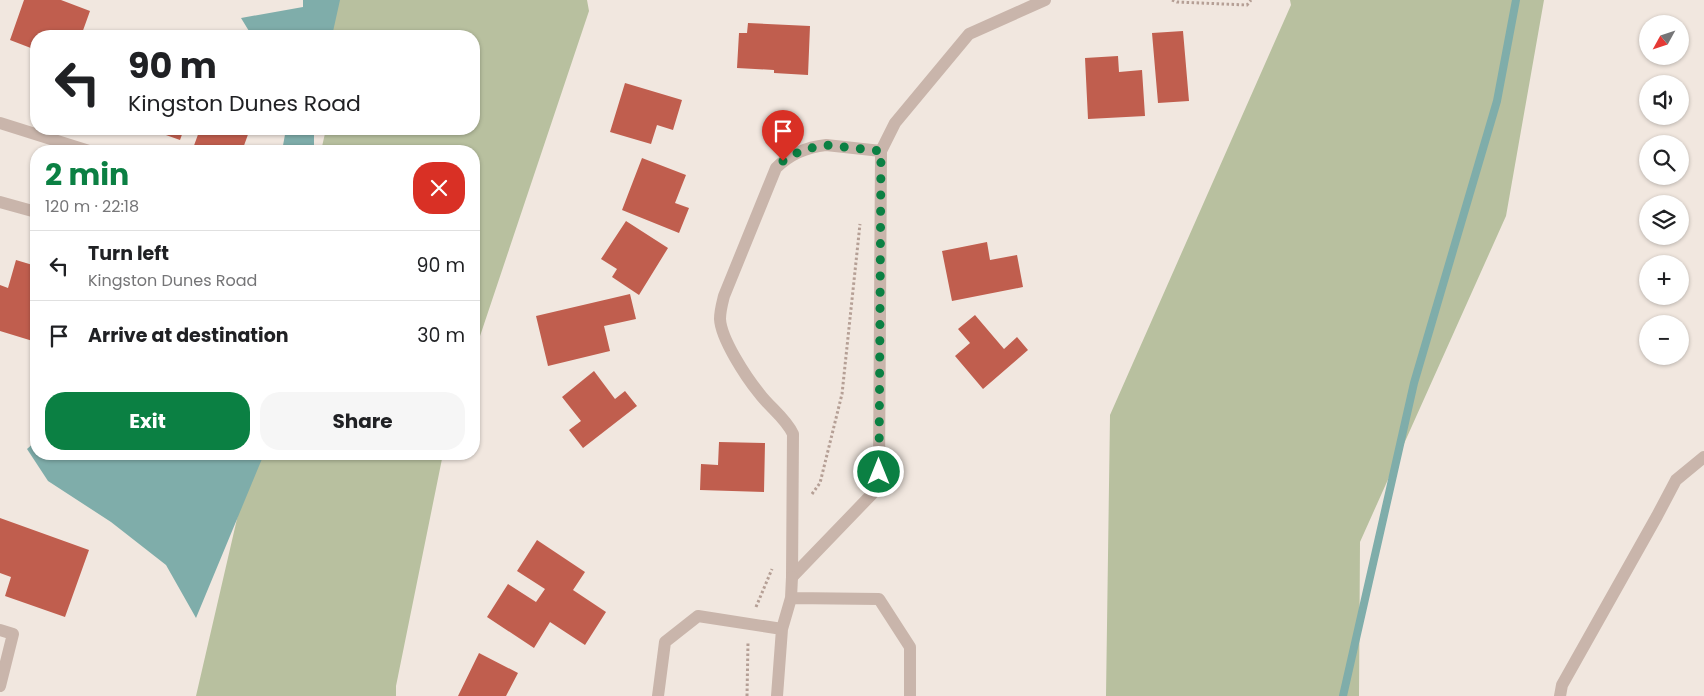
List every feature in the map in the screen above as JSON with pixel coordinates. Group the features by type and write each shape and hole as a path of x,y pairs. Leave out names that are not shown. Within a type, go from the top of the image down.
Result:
{"street":[{"path":"792,577 878,486 881,151 895,123 969,34 1044,0"},
{"path":"0,123 30,132"},
{"path":"38,135 70,145"},
{"path":"777,696 782,629 791,598 793,434 781,415 759,394 735,357 725,338 720,321 720,310 773,174 783,161 802,150 826,145 881,151"},
{"path":"0,202 30,210"},
{"path":"1560,696 1562,685 1676,480 1704,457"},
{"path":"791,598 879,599 910,646 910,696"},
{"path":"658,696 664,642 698,616 782,629"},
{"path":"0,630 13,634 0,686"}],"path":[{"path":"1172,0 1177,2 1248,4 1251,0"},
{"path":"793,520 820,483 842,394 858,229 861,220"},
{"path":"747,696 749,624 774,564"}],"green space":[{"path":"333,0 587,0 589,11 480,336 480,145 322,145 325,135 480,135 480,30 331,30"},
{"path":"1290,0 1544,0 1506,216 1360,542 1359,696 1106,696 1110,415 1291,5"},
{"path":"251,460 442,460 396,686 396,696 196,696"}],"water":[{"path":"303,0 340,0 333,30 248,30 241,18 303,7"},
{"path":"285,135 314,135 314,145 283,145"},
{"path":"34,460 262,460 196,618 166,565 111,522 48,481"}],"building":[{"path":"24,0 61,0 90,11 83,30 30,30 30,48 10,40"},
{"path":"748,23 810,26 808,75 774,73 774,70 737,68 739,33 747,33"},
{"path":"1183,31 1189,101 1158,103 1152,33"},
{"path":"1118,56 1119,72 1142,70 1145,116 1088,119 1085,58"},
{"path":"625,83 682,100 673,130 657,125 651,144 610,132"},
{"path":"166,135 182,135 180,140"},
{"path":"198,135 248,135 244,145 194,145"},
{"path":"642,158 686,175 675,203 689,208 679,233 622,210"},
{"path":"626,221 668,248 639,295 612,277 617,269 601,259"},
{"path":"987,242 990,260 1017,255 1023,287 952,301 942,251"},
{"path":"16,260 30,264 30,340 0,331 0,285 8,288"},
{"path":"630,294 636,319 604,326 610,351 548,366 536,316"},
{"path":"975,315 1004,349 1017,337 1028,350 983,389 955,356 970,343 958,329"},
{"path":"594,371 615,399 625,391 637,406 583,448 569,430 581,421 562,397"},
{"path":"719,442 765,443 764,492 700,490 701,464 718,465"},
{"path":"0,518 89,550 65,617 5,596 11,577 0,573"},
{"path":"537,540 585,572 573,590 606,612 585,645 550,622 534,648 487,617 508,584 536,602 545,589 517,571"},
{"path":"479,653 518,673 506,696 458,696"}],"waterway":[{"path":"1343,696 1414,383 1497,101 1516,0"}],"route":[{"path":"783,161 802,150 814,146 826,145 881,151 879,472"}]}
